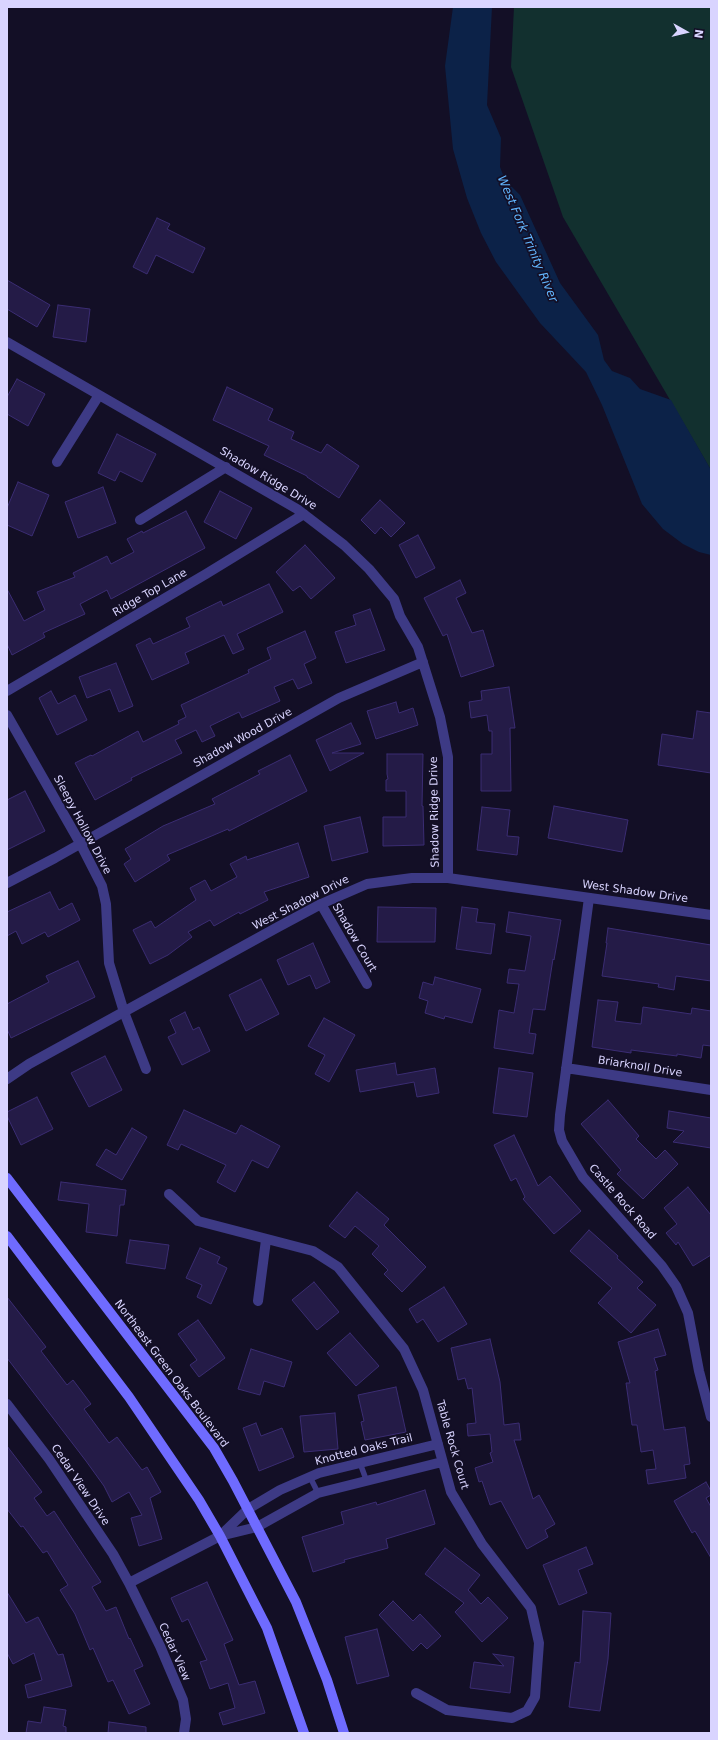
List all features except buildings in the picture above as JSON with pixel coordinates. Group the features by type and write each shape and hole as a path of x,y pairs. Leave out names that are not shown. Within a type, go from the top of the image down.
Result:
{"main road":[{"name":"Northeast Green Oaks Boulevard","path":"7,1178 214,1448 248,1509 296,1602 327,1680 344,1733"},
{"path":"7,1236 129,1397 199,1500 220,1536 267,1628 304,1733"}],"street":[{"name":"Shadow Ridge Drive","path":"7,342 226,467 304,514 344,545 369,569 394,599 400,616 418,646 440,717 448,757 448,878"},
{"path":"57,462 99,395"},
{"path":"140,520 226,467"},
{"name":"Ridge Top Lane","path":"7,691 206,574 304,514"},
{"name":"Shadow Wood Drive","path":"7,883 55,858 339,698 423,662"},
{"name":"Sleepy Hollow Drive","path":"7,715 80,843 102,886 106,904 110,963 124,1012 146,1069"},
{"name":"West Shadow Drive","path":"7,1079 29,1064 321,904 367,884 412,878 448,878 711,915"},
{"name":"Castle Rock Road","path":"589,898 560,1115 562,1141 583,1177 662,1266 676,1286 688,1313 699,1371 711,1417"},
{"name":"Shadow Court","path":"321,904 366,984"},
{"name":"Briarknoll Drive","path":"566,1068 711,1090"},
{"name":"Table Rock Court","path":"169,1194 198,1221 266,1240 313,1251 338,1267 404,1349 423,1390 451,1492 482,1544 530,1608 539,1643 535,1697 527,1712 512,1718 447,1710 416,1693"},
{"path":"258,1301 266,1240"},
{"name":"Cedar View Drive","path":"7,1404 49,1459 113,1554 129,1583"},
{"name":"Knotted Oaks Trail","path":"220,1536 248,1509 280,1490 319,1473 438,1444"},
{"name":"Knotted Oaks Trail","path":"129,1583 220,1536 257,1527 318,1493 367,1482 442,1462"},
{"name":"Cedar View","path":"129,1583 160,1646 183,1700 186,1719 184,1733"}],"lane":[{"path":"360,1463 367,1482"},
{"path":"310,1477 318,1493"}],"green space":[{"path":"514,7 711,7 711,470 563,217 511,67"}],"water":[{"name":"West Fork Trinity River","path":"453,7 492,7 487,105 501,138 500,167 505,180 520,195 560,283 598,335 604,360 612,371 630,378 640,389 671,400 711,470 711,555 699,552 683,544 663,529 642,504 602,405 586,372 540,323 496,262 481,233 467,198 453,149 445,66"}]}
